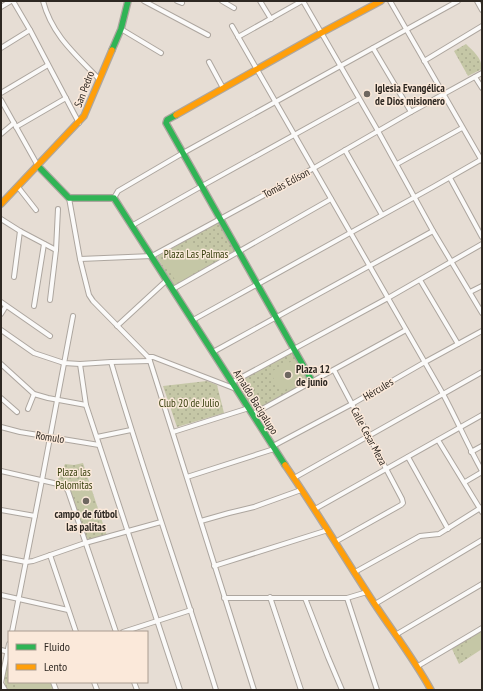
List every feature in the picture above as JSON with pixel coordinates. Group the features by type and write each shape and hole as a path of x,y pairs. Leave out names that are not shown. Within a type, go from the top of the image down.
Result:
{"street":[{"path":"1,7 12,1 30,30 79,123"},
{"path":"43,1 50,22 60,37 99,79"},
{"name":"San Pedro","path":"1,204 79,123 89,107 99,79 121,29 128,1"},
{"path":"144,1 208,35"},
{"path":"177,1 182,4"},
{"path":"222,1 234,8"},
{"path":"260,1 271,19"},
{"path":"238,37 302,1 341,66 433,230 482,312"},
{"path":"312,381 166,125 167,120 381,1"},
{"path":"193,320 482,160 462,128 390,1"},
{"path":"69,198 114,198 118,191 183,153 458,1"},
{"path":"477,1 482,10"},
{"path":"232,26 425,362 460,426 471,452 482,471 465,482"},
{"path":"424,61 482,26"},
{"path":"121,29 162,53"},
{"path":"1,48 30,30"},
{"path":"373,48 411,112"},
{"path":"209,62 224,88"},
{"path":"1,93 48,65"},
{"name":"Tomás Edison","path":"80,259 152,256 314,168 482,73"},
{"path":"475,77 482,88"},
{"path":"1,134 66,98"},
{"path":"133,226 359,99"},
{"path":"1,100 38,166 69,198 80,259 89,295 149,359 254,690"},
{"path":"397,164 462,128"},
{"path":"345,150 382,215"},
{"path":"450,178 482,237"},
{"path":"18,187 36,210"},
{"name":"Arnaldo Bacigalupo","path":"114,198 238,389 273,448 418,666 431,690"},
{"path":"173,288 331,199"},
{"path":"50,300 56,250 58,209"},
{"path":"1,219 56,250"},
{"path":"214,352 433,230"},
{"path":"14,277 20,231"},
{"path":"34,306 44,244"},
{"path":"233,382 388,298 482,244"},
{"path":"117,326 167,280"},
{"path":"420,280 458,344"},
{"path":"470,292 482,286"},
{"path":"1,302 50,336"},
{"path":"1,314 6,306"},
{"path":"12,631 73,316"},
{"path":"1,330 34,353 64,363 80,364 111,362 149,359 153,357 238,389"},
{"path":"173,432 251,411 334,370 406,330"},
{"name":"Hércules","path":"187,476 273,448 482,330"},
{"path":"111,362 130,430 191,610 216,690"},
{"path":"1,364 34,394 86,406"},
{"path":"80,364 86,406 180,690"},
{"name":"Calle Cesar Meza","path":"334,370 403,502 401,505 335,542"},
{"path":"294,478 482,372"},
{"path":"28,409 34,394"},
{"path":"1,398 17,412"},
{"path":"315,509 438,440 460,426 482,415"},
{"name":"Romulo","path":"1,426 20,432 99,445"},
{"path":"97,437 130,430"},
{"path":"355,572 420,536 439,534 481,509 438,440"},
{"path":"471,452 482,446"},
{"path":"408,457 448,529"},
{"path":"1,471 64,486 68,491 116,631"},
{"path":"201,521 260,506 301,490"},
{"path":"1,510 35,516"},
{"path":"1,557 26,562 85,542 161,522"},
{"path":"214,566 328,530"},
{"path":"376,604 482,540"},
{"path":"50,555 76,631"},
{"path":"397,634 482,584"},
{"path":"224,598 347,598 368,592"},
{"path":"1,595 68,610"},
{"path":"270,598 301,690"},
{"path":"305,598 342,690"},
{"path":"347,598 377,690"},
{"path":"126,631 191,610"},
{"path":"418,666 482,628"},
{"path":"1,650 8,652 1,683 5,690"}],"green space":[{"path":"466,44 479,58 482,65 482,69 468,76 454,51"},
{"name":"Plaza Las Palmas","path":"219,221 236,250 174,286 157,257"},
{"path":"192,242 206,266 177,283 163,260"},
{"name":"Plaza 12 de junio","path":"294,351 310,381 254,411 237,383"},
{"name":"Plaza 12 de junio","path":"296,359 307,378 281,392 270,372"},
{"name":"Club 20 de Julio","path":"207,381 217,385 224,413 177,427 163,386"},
{"name":"Plaza las Palomitas","path":"83,463 107,536 86,541 69,490 57,482 65,464 74,465"},
{"name":"campo de fútbol las palitas","path":"88,486 96,513 83,517 75,489"},
{"path":"96,516 99,525 90,529 86,520"},
{"path":"482,629 482,649 459,664 452,649"},
{"path":"482,633 482,647 468,656 462,646"},
{"path":"8,663 8,683 51,683 53,690 7,690 5,684 6,668"},
{"path":"14,683 48,683 50,687 43,690 17,690"}],"traffic: fast":[{"path":"112,50 121,29 128,1"},
{"path":"176,115 167,120 166,123 312,381"},
{"path":"38,166 69,198 114,198 285,465"}],"traffic: slow":[{"path":"176,115 381,1"},
{"path":"1,204 84,116 112,50"},
{"path":"285,465 374,603 418,667 431,690"}],"place":[{"name":"Iglesia Evangélica de Dios misionero","path":"367,94"},
{"name":"Plaza 12 de junio","path":"288,375"},
{"name":"campo de fútbol las palitas","path":"86,501"}]}
